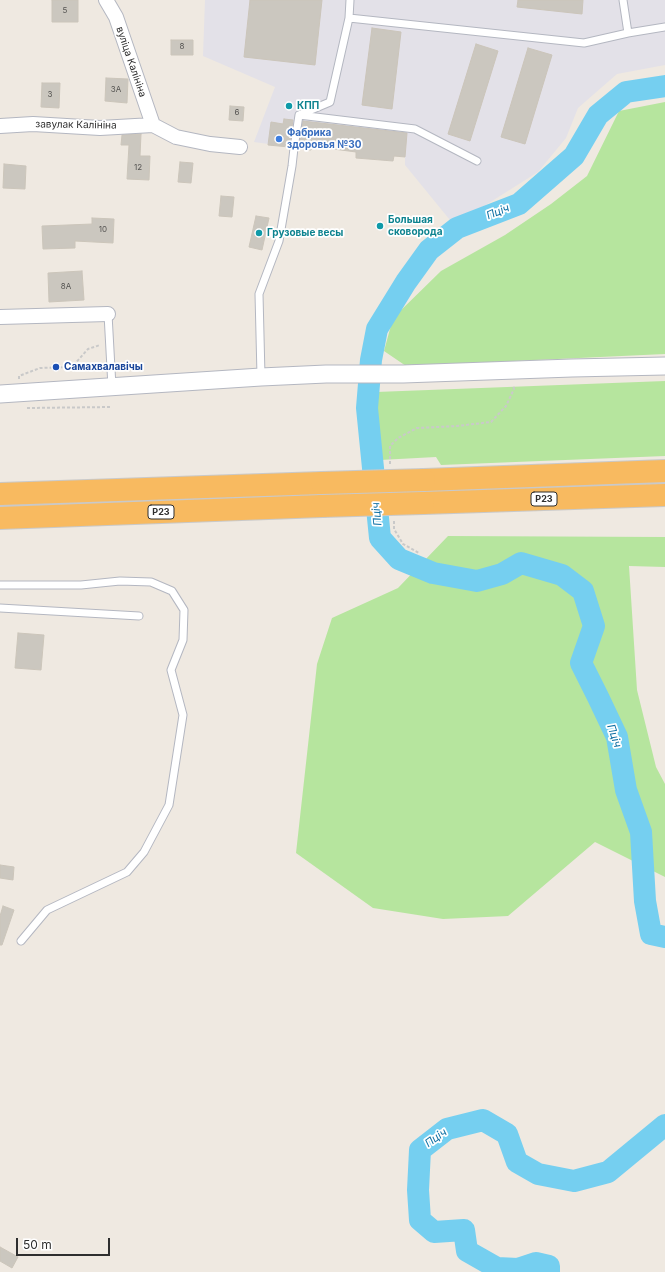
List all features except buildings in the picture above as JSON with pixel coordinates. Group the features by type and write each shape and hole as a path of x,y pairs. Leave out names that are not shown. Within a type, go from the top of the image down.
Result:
{"highway":[{"path":"0,494 665,471"},
{"name":"Р23","path":"0,518 665,495"}],"street":[{"name":"вуліца Калініна","path":"106,0 116,17 153,125"},
{"name":"завулак Калініна","path":"0,126 33,124 100,128 153,125"},
{"path":"153,125 176,137 210,144 240,147"},
{"path":"0,317 108,314"},
{"path":"0,394 326,374 402,374 665,366"}],"lane":[{"path":"299,115 330,102 349,18 350,0"},
{"path":"623,0 628,33"},
{"path":"349,18 584,43 628,33 665,27"},
{"path":"299,115 415,130 477,161"},
{"path":"261,377 260,294 279,241 299,115"},
{"path":"108,314 112,387"},
{"path":"0,585 81,585 120,581 151,582 172,591 184,610 183,640 171,670 183,716 169,805 144,852 127,872 47,910 21,941"},
{"path":"0,608 139,616"}],"path":[{"path":"391,470 390,446 398,438 417,428 492,422 506,406 514,389 512,370"},
{"path":"393,515 394,529 403,544 419,553"}],"shaded area":[{"path":"205,0 665,0 665,65 617,74 578,108 566,138 538,172 454,225 405,165 405,157 394,156 393,161 356,158 356,152 312,146 311,150 254,142 275,87 203,56"}],"green space":[{"path":"665,102 665,354 406,366 384,351 393,318 441,271 505,235 551,204 587,176 619,111"},
{"path":"665,381 665,456 441,465 436,457 380,460 373,409 376,392"},
{"path":"448,536 665,537 665,567 629,566 637,690 656,767 665,784 665,877 595,842 508,916 443,919 373,908 296,853 317,664 332,618 398,588"}],"waterway":[{"name":"Пціч","path":"665,86 626,92 598,115 574,156 519,204 457,228 429,250 406,282 377,329 371,360 367,408 380,538 399,559 433,573 477,581 502,574 521,563 562,575 583,591 594,626 581,663 617,737 626,790 641,832 645,901 651,934 665,937"},
{"name":"Пціч","path":"549,1272 549,1266 536,1263 518,1269 497,1268 467,1251 464,1230 434,1232 420,1220 418,1190 420,1150 447,1129 483,1120 507,1134 517,1162 538,1174 574,1181 608,1172 665,1125"}],"place":[{"name":"КПП","path":"289,106"},
{"name":"Фабрика здоровья №30","path":"279,139"},
{"name":"Большая сковорода","path":"380,226"},
{"name":"Грузовые весы","path":"259,233"},
{"name":"Самахвалавічы","path":"56,367"}]}
